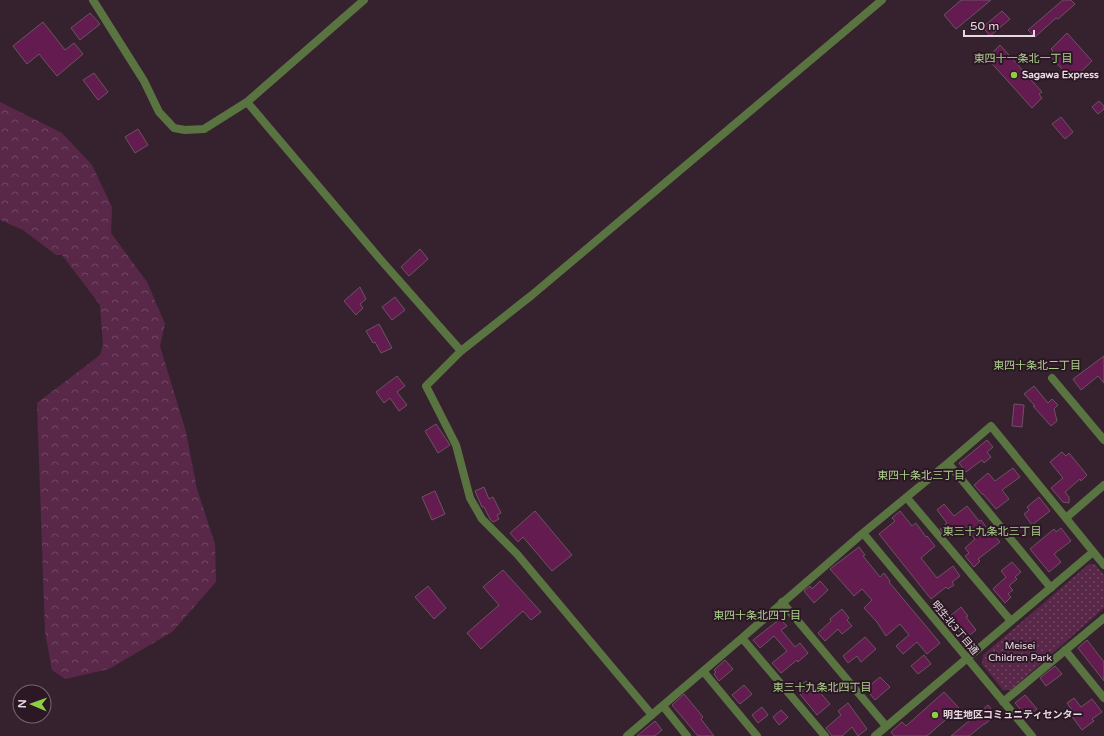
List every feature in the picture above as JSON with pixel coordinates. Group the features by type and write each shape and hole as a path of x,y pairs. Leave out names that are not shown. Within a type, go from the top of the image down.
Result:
{"street":[{"path":"93,0 144,82 159,112 174,128 185,130 204,129 247,102 364,0"},
{"path":"652,715 517,554 482,519 468,492 456,445 426,386 461,350 532,295 882,0"},
{"path":"247,102 380,259 461,350"},
{"path":"1052,378 1104,440"},
{"path":"627,736 863,533 907,498 991,426 1104,565"},
{"path":"948,463 1051,588"},
{"path":"1066,517 1104,485"},
{"path":"907,498 1011,621"},
{"name":"明生北3丁目通","path":"863,533 1032,736"},
{"path":"875,736 1094,552"},
{"path":"782,602 886,726"},
{"path":"1003,702 1104,618"},
{"path":"742,638 824,736"},
{"path":"1066,650 1104,698"},
{"path":"703,671 757,736"},
{"path":"663,706 687,736"}],"green space":[{"path":"0,102 62,133 92,165 112,207 111,233 147,282 165,324 160,346 186,432 197,489 215,544 216,582 172,632 109,669 65,679 52,670 45,632 37,403 100,355 103,346 100,305 62,255 56,255 23,230 0,220"},
{"name":"Meisei Children Park","path":"1089,564 1095,564 1104,575 1104,608 1011,690 1003,690 982,664 983,655"}],"building":[{"path":"961,0 991,0 956,29 944,15"},
{"path":"1063,0 1071,0 1075,4 1058,19 1056,18 1035,37 1028,30"},
{"path":"1002,11 1010,19 990,36 983,27"},
{"path":"90,13 100,24 80,40 71,28"},
{"path":"43,22 65,50 74,43 83,54 57,76 39,54 27,64 13,46"},
{"path":"1067,33 1092,61 1072,80 1049,55 1053,51 1051,49"},
{"name":"Sagawa Express","path":"1000,45 1042,92 1039,94 1042,98 1032,108 987,58"},
{"path":"94,73 108,92 98,100 83,80"},
{"path":"1099,101 1104,106 1104,109 1098,114 1092,107"},
{"path":"1061,117 1073,132 1065,139 1052,124"},
{"path":"138,129 148,145 135,153 125,137"},
{"path":"420,249 428,259 409,276 401,267"},
{"path":"360,287 366,299 360,304 363,308 356,315 344,301"},
{"path":"395,297 405,310 392,320 382,307"},
{"path":"379,324 392,348 381,353 375,342 373,343 366,331"},
{"path":"1104,356 1104,383 1098,376 1081,390 1073,379"},
{"path":"397,376 405,386 397,392 407,405 399,411 390,398 384,403 376,392"},
{"path":"1034,386 1048,403 1052,399 1058,405 1054,409 1057,421 1051,426 1024,394"},
{"path":"1014,404 1024,405 1022,427 1012,426"},
{"path":"436,424 450,445 438,453 425,431"},
{"path":"987,440 993,447 987,452 991,457 984,463 982,460 966,472 959,463"},
{"path":"1062,452 1066,456 1069,453 1087,475 1065,492 1069,497 1069,503 1063,502 1051,488 1063,478 1050,462"},
{"path":"1013,468 1020,477 1002,490 1009,499 996,509 974,485 988,473 995,481"},
{"path":"484,487 489,499 493,497 501,513 497,515 499,519 493,522 484,507 482,507 475,491"},
{"path":"435,491 445,514 432,520 422,497"},
{"path":"1039,497 1050,511 1032,525 1024,514 1029,510 1027,507"},
{"path":"944,504 954,516 967,506 979,521 981,520 992,535 993,534 1000,542 978,559 980,561 974,567 965,556 969,553 965,548 975,539 964,525 949,538 940,529 947,523 937,510"},
{"path":"535,511 572,555 552,571 523,537 518,542 510,533"},
{"path":"900,511 912,526 916,523 926,537 927,536 935,546 921,558 937,578 953,566 960,576 952,582 954,585 948,589 946,587 931,599 879,534 895,521 892,518"},
{"path":"1061,528 1071,541 1054,554 1061,562 1049,572 1030,549 1054,529 1056,532"},
{"path":"859,547 865,555 863,556 880,577 884,573 890,581 889,582 940,643 927,654 917,642 903,654 896,646 909,635 900,624 886,636 877,622 864,608 872,600 862,589 854,596 830,569"},
{"path":"1012,562 1021,572 1015,577 1017,579 1009,586 1013,590 1008,594 1011,597 1005,603 993,589 1006,577 1001,571"},
{"path":"503,570 541,612 531,620 523,611 481,649 467,633 499,605 483,587"},
{"path":"820,581 828,590 814,603 804,591 810,586 812,589"},
{"path":"428,586 446,608 434,619 415,597"},
{"path":"961,607 968,616 966,617 976,630 965,639 949,617"},
{"path":"842,609 849,618 847,620 852,626 842,634 838,629 825,641 818,633 831,621 830,619"},
{"path":"780,619 787,626 781,630 795,647 800,643 808,653 798,662 797,660 781,673 772,663 787,651 774,636 760,648 753,640"},
{"path":"865,637 876,649 861,662 857,656 848,663 843,656"},
{"path":"1087,640 1104,662 1104,681 1078,648"},
{"path":"924,655 931,664 918,674 911,666"},
{"path":"725,660 733,669 719,681 714,674 716,672 714,670"},
{"path":"1055,666 1062,674 1046,686 1040,678"},
{"path":"880,677 890,687 875,700 866,689"},
{"path":"806,681 810,685 812,683 830,704 817,715 800,694 803,691 800,686"},
{"path":"744,685 752,694 740,704 732,695"},
{"name":"明生地区コミュニティセンター","path":"944,692 959,708 927,736 894,736 891,732 902,722 906,726"},
{"path":"684,694 703,717 701,719 714,736 698,736 672,705"},
{"path":"1025,695 1037,709 1027,717 1015,703"},
{"path":"1074,698 1081,707 1092,699 1102,712 1092,719 1094,721 1082,730 1071,715 1074,713 1067,703"},
{"path":"848,703 867,729 858,736 852,727 842,736 832,736 826,728 841,715 838,711"},
{"path":"988,705 996,715 969,736 951,736"},
{"path":"762,707 768,715 758,723 752,715"},
{"path":"781,710 788,717 779,725 773,717"},
{"path":"655,721 662,730 655,736 637,736"}],"place":[{"name":"Sagawa Express","path":"1014,75"},
{"name":"明生地区コミュニティセンター","path":"935,715"}],"district":[{"name":"東四十一条北一丁目","path":"1023,58"},
{"name":"東四十条北二丁目","path":"1037,365"},
{"name":"東四十条北三丁目","path":"921,475"},
{"name":"東三十九条北三丁目","path":"992,531"},
{"name":"東四十条北四丁目","path":"757,615"},
{"name":"東三十九条北四丁目","path":"822,687"}]}
